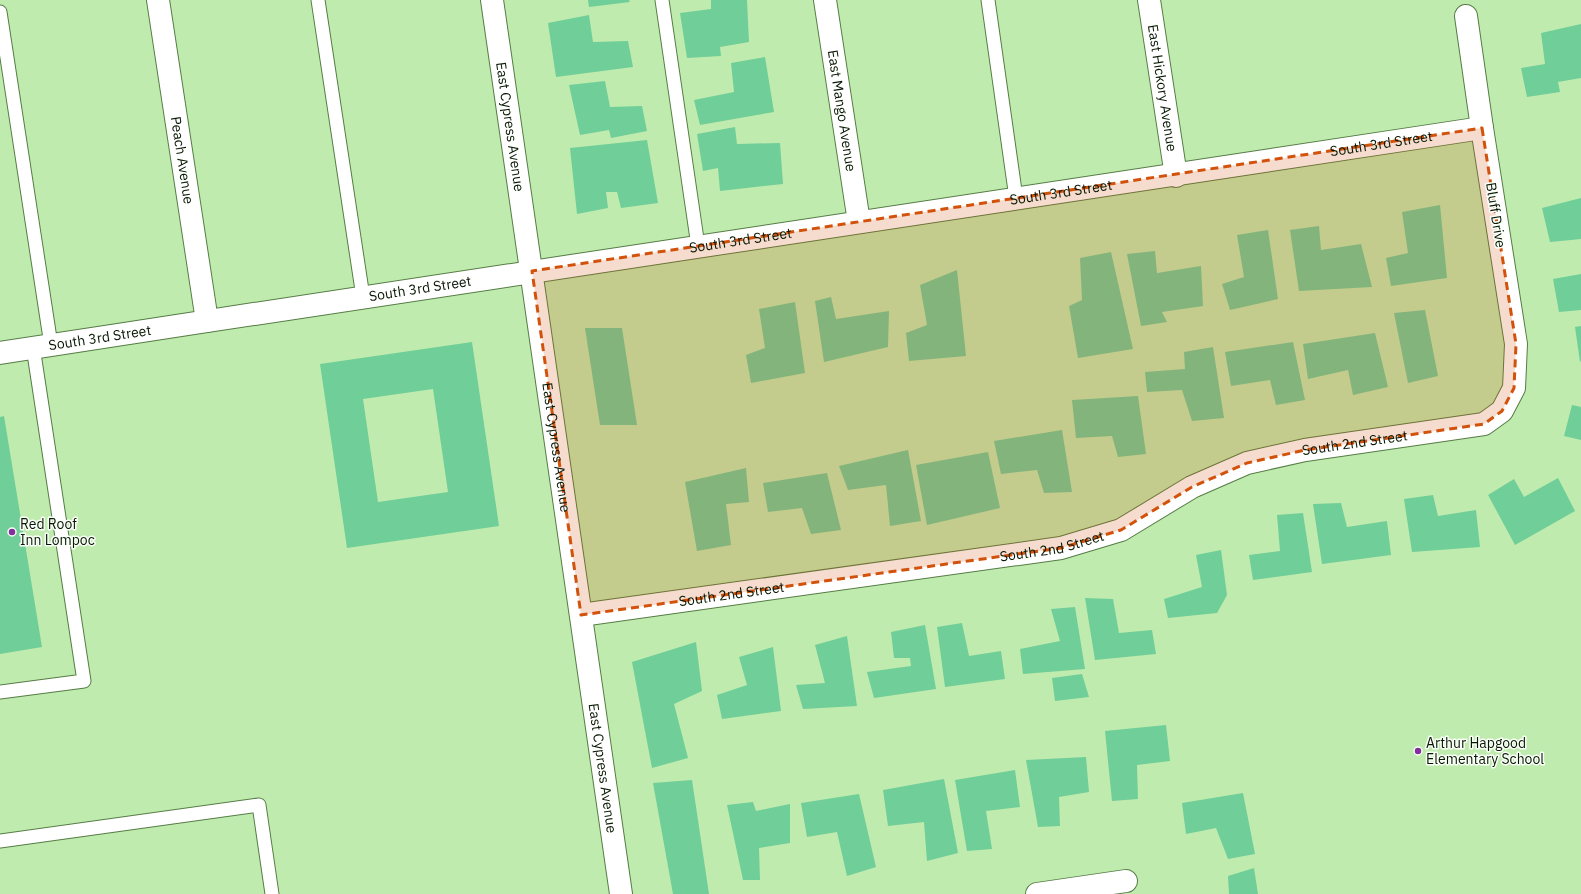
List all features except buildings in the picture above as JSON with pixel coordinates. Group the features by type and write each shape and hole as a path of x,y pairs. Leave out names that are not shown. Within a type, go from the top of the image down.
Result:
{"street":[{"name":"Peach Avenue","path":"158,0 207,321"},
{"name":"East Cypress Avenue","path":"492,0 621,894"},
{"name":"East Mango Avenue","path":"825,0 859,222"},
{"name":"East Hickory Avenue","path":"1149,0 1176,176"},
{"name":"Bluff Drive","path":"1466,16 1516,344 1514,388 1502,411"},
{"name":"South 3rd Street","path":"0,353 363,296 532,272 1016,198 1176,176 1482,128"},
{"name":"South 2nd Street","path":"581,615 1061,548 1121,530 1192,487 1247,463 1305,450 1484,424 1502,411"},
{"path":"1037,894 1126,881"}],"lane":[{"path":"318,0 363,296"},
{"path":"662,0 698,246"},
{"path":"988,0 1016,198"},
{"path":"0,12 84,681 0,692"},
{"path":"0,841 260,805 272,894"}],"highlighted area":[{"path":"1482,128 1516,344 1514,388 1502,411 1484,424 1305,450 1247,463 1192,487 1121,530 1061,548 581,615 532,271"}],"place":[{"name":"Red Roof Inn Lompoc","path":"12,532"},
{"name":"Arthur Hapgood Elementary School","path":"1418,751"}]}
